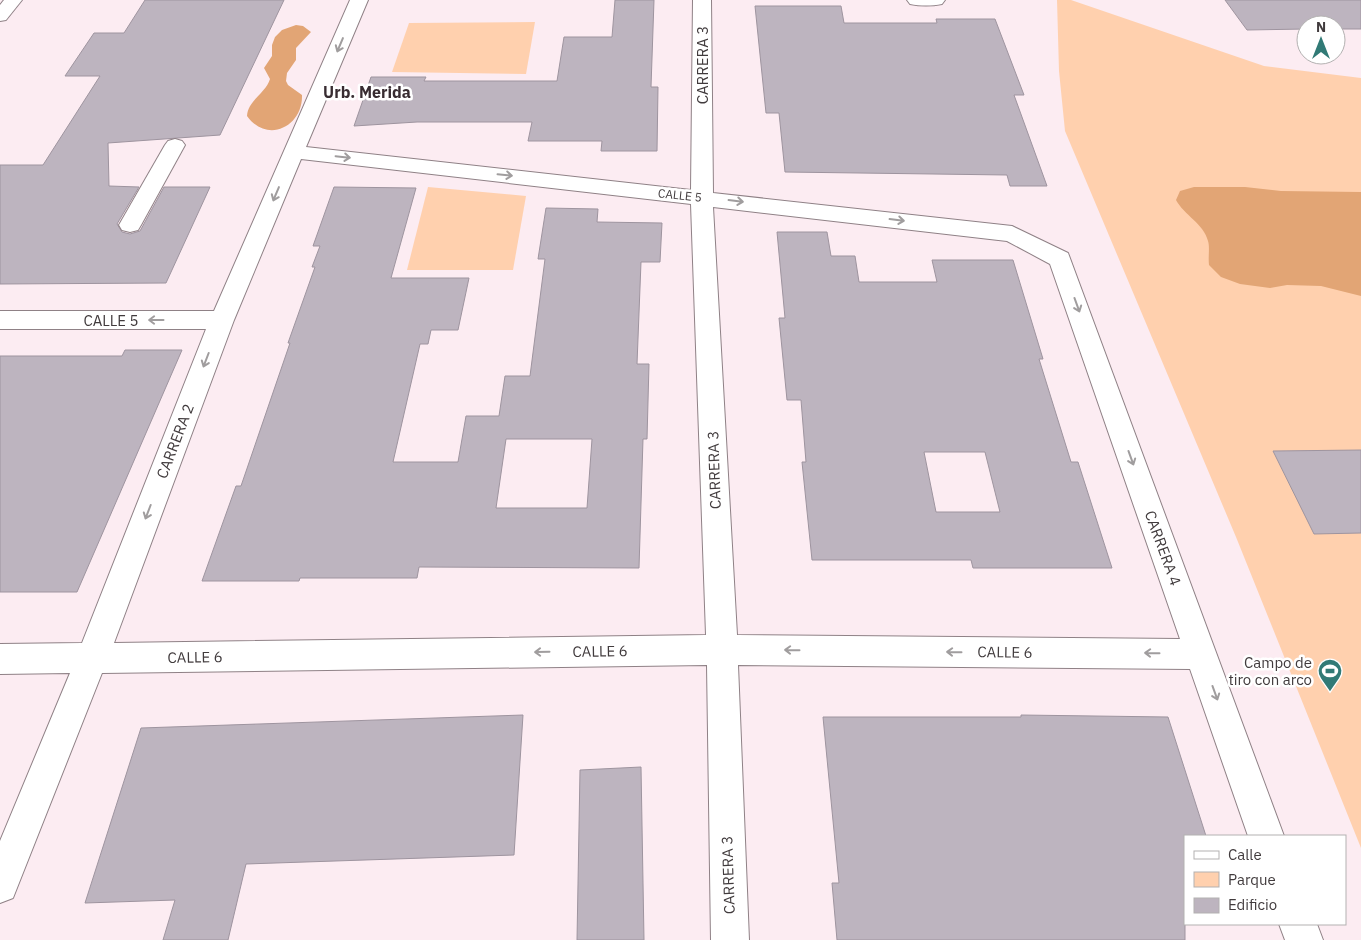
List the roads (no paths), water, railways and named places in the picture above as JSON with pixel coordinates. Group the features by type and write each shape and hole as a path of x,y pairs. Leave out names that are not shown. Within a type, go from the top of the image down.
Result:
{"street":[{"path":"0,16 13,0"},
{"name":"CARRERA 2","path":"0,885 92,658 222,320 359,0"},
{"name":"CARRERA 3","path":"702,0 702,197 722,650 730,940"},
{"path":"916,0 936,0"},
{"path":"130,225 175,145"},
{"name":"CALLE 5","path":"295,152 702,197 1012,234 1060,259"},
{"name":"CARRERA 4","path":"1060,259 1266,835"},
{"name":"CALLE 5","path":"0,320 222,320"},
{"name":"CALLE 6","path":"0,659 722,650 1201,654"},
{"path":"1298,925 1304,940"}],"place":[{"name":"Campo de tiro con arco","path":"1330,692"}],"district":[{"name":"Urb. Merida","path":"367,92"}]}
